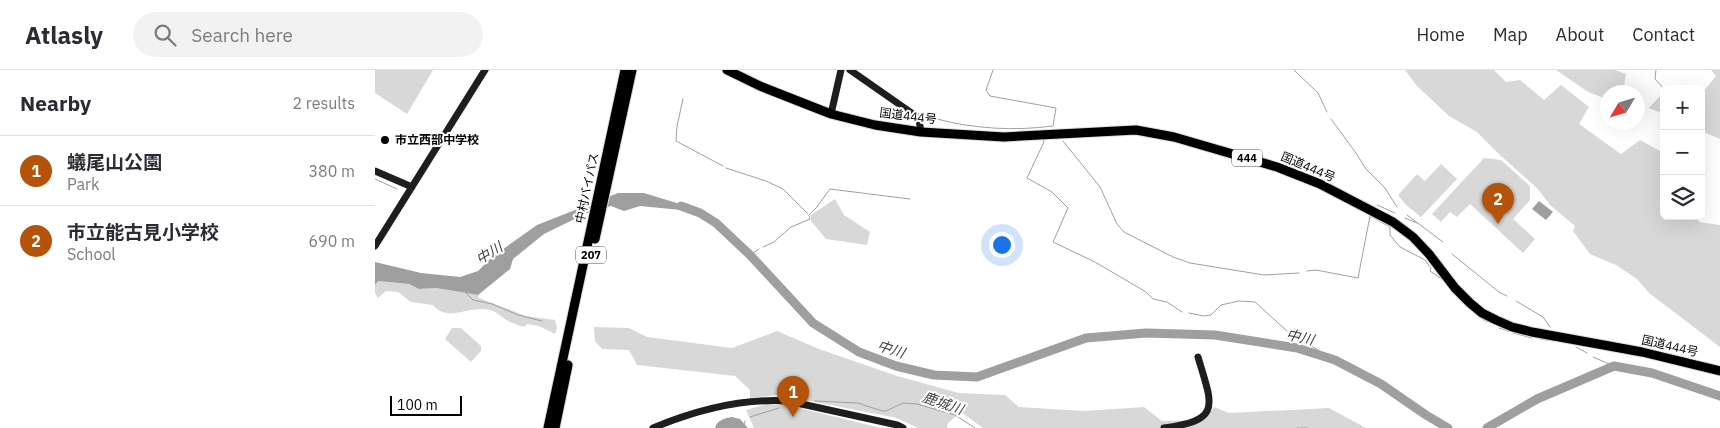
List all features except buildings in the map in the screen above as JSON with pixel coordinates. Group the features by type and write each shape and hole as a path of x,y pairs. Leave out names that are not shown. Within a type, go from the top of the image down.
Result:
{"highway":[{"name":"中村バイパス","path":"548,428 569,345 608,164 625,70"},
{"name":"中村バイパス","path":"608,164 632,70"},
{"name":"国道444号","path":"727,70 760,86 831,114 875,125 921,132 1004,137 1136,130 1174,137 1277,166 1315,182 1393,222 1413,237 1429,254 1470,304 1482,313 1512,328 1642,352 1720,371"},
{"name":"中村バイパス","path":"555,428 569,345"}],"street":[{"path":"375,246 485,70"},
{"path":"831,114 841,70"},
{"path":"850,70 917,116 921,132"},
{"path":"375,171 412,186"},
{"path":"1164,428 1193,423 1202,418 1208,411 1207,389 1198,357"},
{"path":"653,428 711,408 772,400 788,401 903,428"}],"shaded area":[{"path":"375,70 433,70 407,114 375,93"},
{"path":"1405,70 1494,70 1506,82 1520,80 1544,100 1561,85 1589,107 1579,124 1621,154 1640,140 1660,151 1660,220 1698,220 1699,222 1720,225 1720,347 1649,293 1637,279 1616,265 1590,254 1573,231 1575,226 1550,205 1537,188 1477,132 1449,116 1416,85"},
{"path":"1556,70 1615,70 1626,74 1624,85 1600,85 1600,96 1588,92"},
{"path":"1711,70 1720,70 1720,139 1705,133 1705,89 1716,76"},
{"path":"1660,96 1660,112 1649,108"},
{"path":"1484,158 1501,160 1530,186 1530,200 1513,219 1535,239 1523,253 1470,204 1457,217 1450,212 1441,222 1432,214"},
{"path":"1441,164 1457,179 1421,217 1405,204 1398,195 1417,174 1425,181"},
{"path":"618,193 644,193 693,208 691,211 640,206 624,211 611,206 587,213 544,234 513,259 510,269 478,295 436,288 419,289 409,284 378,281 375,285 375,262 421,273 460,277 478,271 492,257 537,225"},
{"path":"835,199 844,215 870,232 867,245 826,239 811,221 811,215"},
{"path":"1539,201 1553,212 1546,220 1532,209"},
{"path":"378,281 409,284 419,289 436,288 478,295 479,298 526,316 555,320 557,328 555,334 539,326 527,324 523,327 510,322 493,311 485,309 446,313 433,305 411,302 398,292 386,291 378,298 375,293 375,285"},
{"path":"594,327 629,328 647,337 732,348 777,331 819,349 897,376 959,393 1005,395 1019,407 1084,411 1144,407 1162,421 1204,420 1214,407 1229,413 1329,408 1366,428 983,428 961,412 948,423 947,428 918,428 897,418 779,395 750,398 750,390 735,376 637,365 629,350 602,349 595,341"},
{"path":"452,328 461,328 481,346 481,351 471,362 445,339"},
{"path":"767,404 791,406 881,428 754,428 746,410"},
{"path":"732,417 740,419 748,428 715,428 719,421"}],"waterway":[{"path":"937,119 965,125 995,128 1053,126 1056,108 990,96 986,90 993,70"},
{"path":"1294,70 1318,93 1327,112"},
{"path":"1656,70 1655,79 1660,85"},
{"path":"683,99 676,141 723,166"},
{"path":"1331,119 1366,169 1385,188 1397,207"},
{"path":"1043,138 1044,142 1027,178 1052,192 1068,208 1053,242 1095,262 1146,292 1153,299 1167,302 1182,312"},
{"path":"1063,141 1100,187 1117,224 1124,232 1173,257 1190,263 1264,275 1299,273"},
{"path":"726,168 766,181 783,189 808,214"},
{"path":"375,179 397,189"},
{"path":"763,247 774,242 791,227 810,219 809,215 830,189 910,199"},
{"path":"1377,205 1395,213"},
{"name":"中川","path":"681,206 700,213 716,223 750,255 813,323 859,352 896,366 934,375 977,377 1086,338 1146,333 1215,335 1297,348 1335,360 1381,384 1448,428"},
{"path":"1407,215 1443,242"},
{"path":"1307,271 1316,270 1358,278 1370,216 1390,227 1390,235 1400,247 1425,260 1431,268 1430,271 1443,280"},
{"path":"1405,218 1417,223"},
{"path":"750,255 759,249"},
{"path":"1452,254 1499,292 1507,296"},
{"path":"465,292 473,300 492,304 518,315 542,321"},
{"path":"1456,296 1467,307"},
{"path":"1189,313 1204,316 1211,315 1221,305 1239,301 1255,302 1287,331"},
{"path":"1516,301 1543,317 1550,327"},
{"path":"1475,314 1487,322"},
{"path":"1499,328 1508,331"},
{"path":"1513,333 1532,338"},
{"path":"1287,338 1301,340 1335,360"},
{"path":"1540,339 1553,341"},
{"path":"1561,342 1573,344"},
{"path":"1576,347 1587,353"},
{"path":"1593,357 1614,366"},
{"name":"中川","path":"1487,428 1537,399 1614,366 1652,373 1720,396"},
{"name":"鹿城川","path":"815,401 858,403 882,411 903,403 917,404 955,415 975,428"},
{"name":"鹿城川","path":"750,417 779,408"},
{"name":"鹿城川","path":"743,428 745,421"},
{"name":"鹿城川","path":"1297,428 1308,428"}],"place":[{"name":"市立西部中学校","path":"385,140"},
{"name":"市立能古見小学校","path":"1498,224"},
{"name":"蟻尾山公園","path":"793,417"}]}
